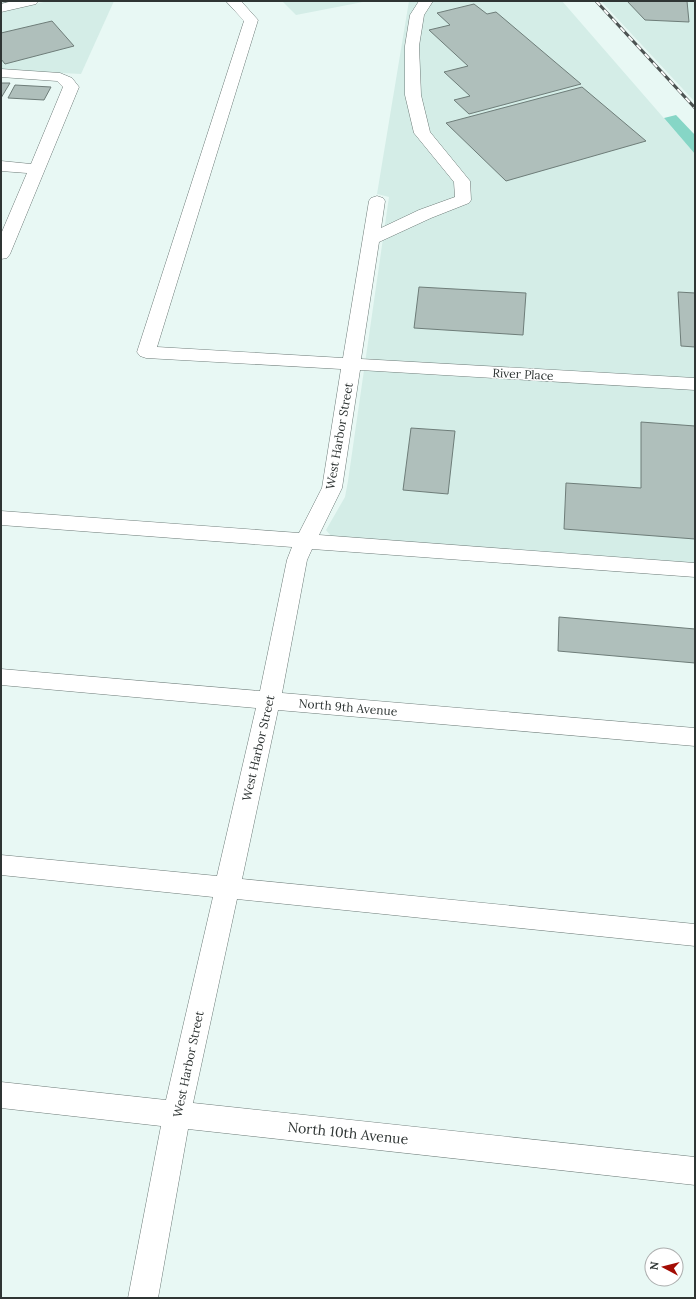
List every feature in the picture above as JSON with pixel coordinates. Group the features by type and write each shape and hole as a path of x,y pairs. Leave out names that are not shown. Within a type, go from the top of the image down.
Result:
{"street":[{"path":"1,8 31,1"},
{"name":"River Place","path":"233,1 251,20 146,352 695,384"},
{"path":"371,238 425,214 463,200 462,181 422,133 413,95 412,46 417,15 426,1"},
{"path":"1,73 60,77 67,81 71,87 1,254"},
{"path":"1,166 37,169"},
{"name":"West Harbor Street","path":"142,1298 177,1114 269,700 297,560 332,488 377,201"},
{"path":"1,518 695,570"},
{"name":"North 9th Avenue","path":"1,677 695,737"},
{"path":"1,865 695,935"},
{"name":"North 10th Avenue","path":"1,1095 695,1171"}],"shaded area":[{"path":"48,1 114,1 81,74 1,70 1,12"},
{"path":"282,1 368,1 296,15"},
{"path":"409,1 562,1 695,154 695,565 342,538 331,536 326,530 345,497 348,481 389,197 377,194"},
{"path":"601,1 695,1 695,102"}],"green space":[{"path":"676,115 695,135 695,154 664,118"}],"building":[{"path":"627,1 687,1 689,22 645,20"},
{"path":"474,4 487,14 496,12 581,84 469,114 454,100 470,96 444,72 468,66 429,30 450,25 437,13"},
{"path":"52,21 74,46 5,64 1,59 1,33"},
{"path":"1,83 10,83 1,98"},
{"path":"15,85 51,87 44,100 8,98"},
{"path":"582,87 646,141 506,181 446,123"},
{"path":"419,287 526,293 523,335 414,328"},
{"path":"678,292 695,293 695,347 681,346"},
{"path":"641,422 695,426 695,539 564,529 566,483 641,488"},
{"path":"411,428 455,431 448,494 403,490"},
{"path":"559,617 695,629 695,663 558,651"}],"railway":[{"path":"596,1 695,108"}]}
